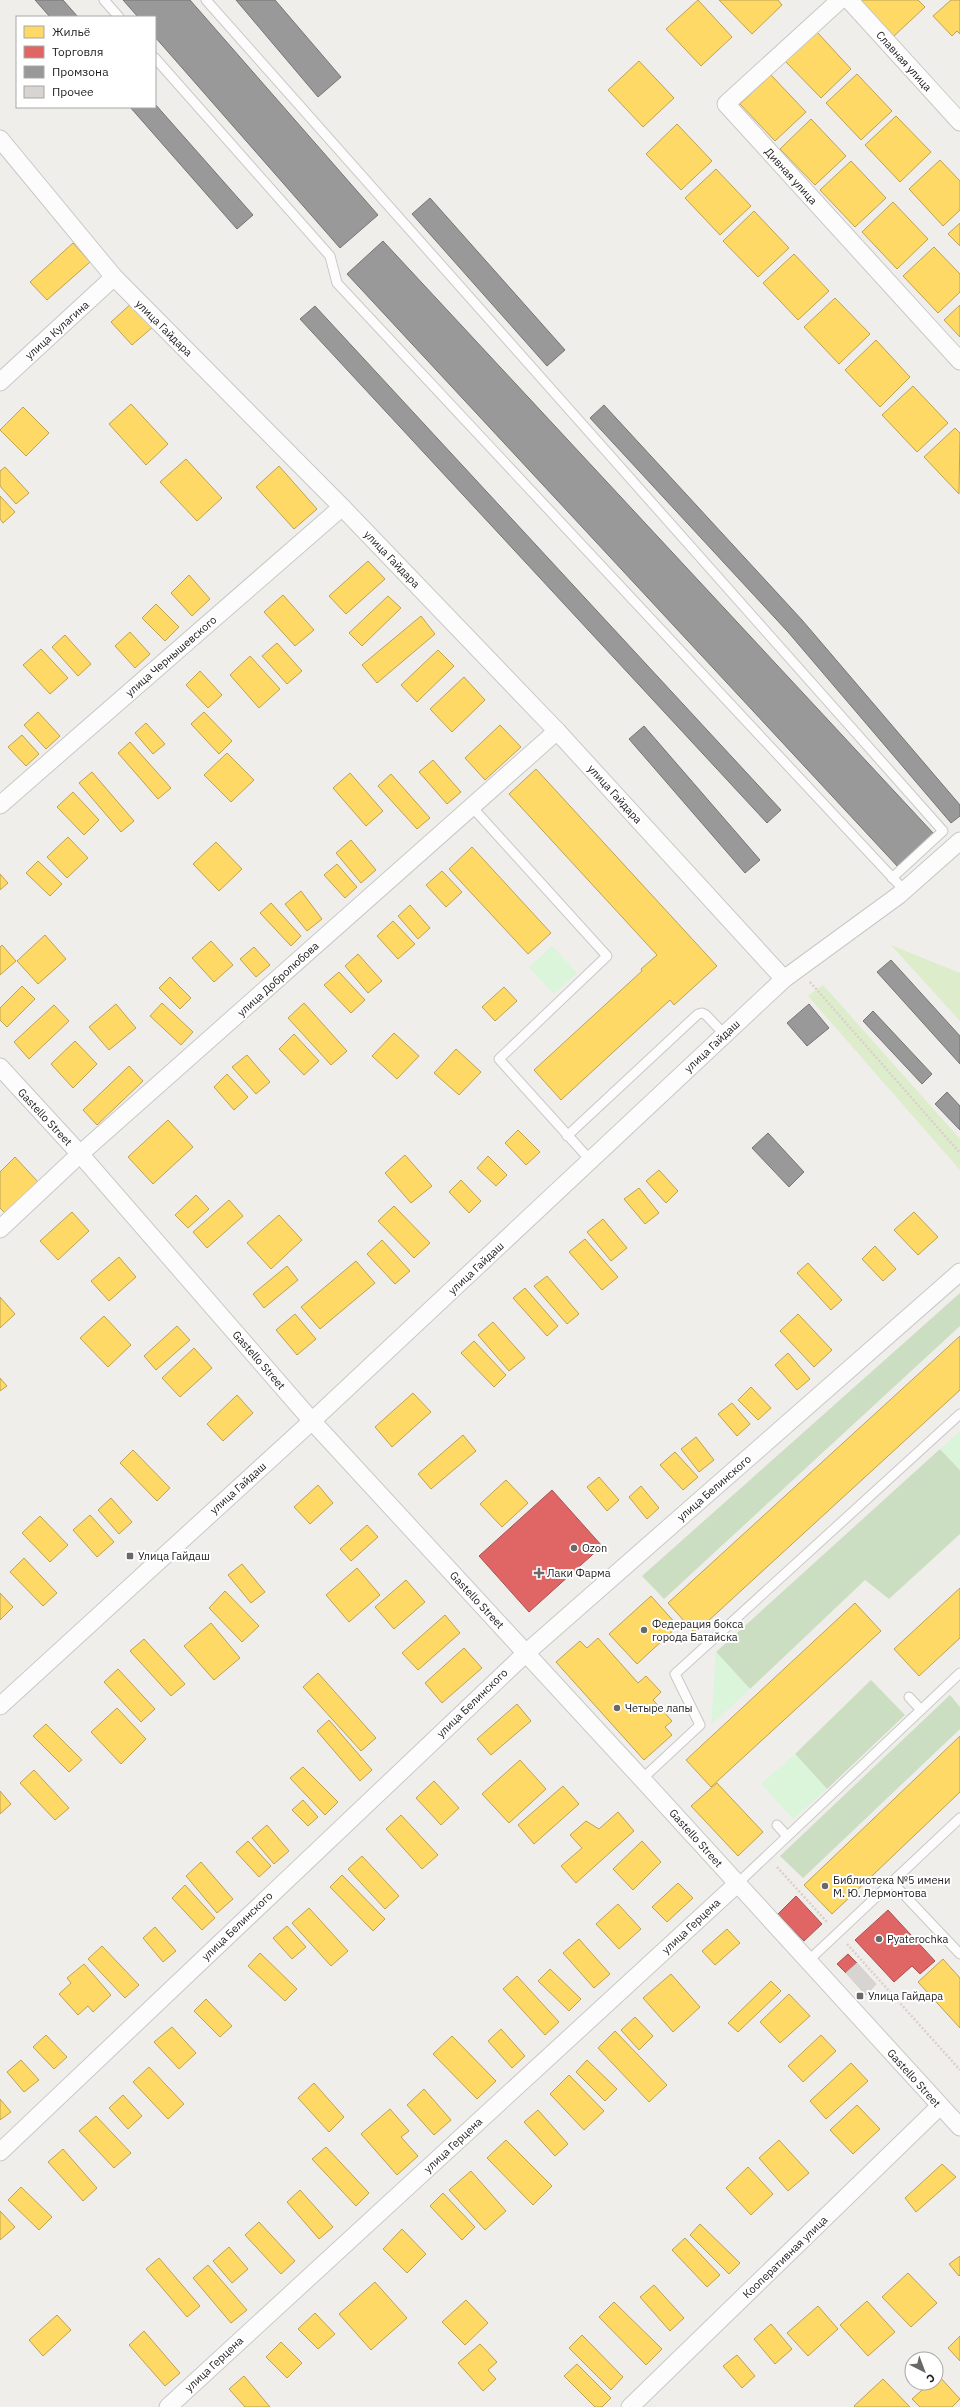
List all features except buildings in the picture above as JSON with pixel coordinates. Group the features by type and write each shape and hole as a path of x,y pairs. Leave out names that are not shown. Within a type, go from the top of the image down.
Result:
{"street":[{"name":"Дивная улица","path":"840,0 726,104 960,361"},
{"name":"Славная улица","path":"849,0 960,122"},
{"name":"улица Гайдара","path":"0,139 114,277 342,507 557,731 784,979"},
{"name":"улица Кулагина","path":"0,382 114,277"},
{"name":"улица Чернышевского","path":"0,805 342,507"},
{"name":"улица Добролюбова","path":"0,1230 80,1154 557,731"},
{"name":"улица Гайдаш","path":"0,1706 312,1421 784,979 904,890 960,841"},
{"name":"Gastello Street","path":"0,1067 80,1154 312,1421 526,1652 960,2128"},
{"name":"улица Белинского","path":"0,2152 526,1652 960,1272"},
{"name":"улица Герцена","path":"168,2407 738,1884"},
{"name":"Кооперативная улица","path":"630,2407 940,2106"}],"lane":[{"path":"104,0 118,16"},
{"path":"206,0 943,831 892,878"},
{"path":"156,59 330,256 337,283 904,890"},
{"path":"472,807 607,956 499,1059 591,1160"},
{"path":"568,1136 698,1014 702,1013 706,1015 725,1035"},
{"path":"642,1779 700,1725 675,1674 960,1414"},
{"path":"738,1884 960,1673"},
{"path":"909,1697 921,1710"},
{"path":"808,1960 960,1818"},
{"path":"777,1825 787,1836"},
{"path":"892,1882 960,1954"}],"path":[{"path":"798,969 960,1153"},
{"path":"767,1856 960,2070"}],"green space":[{"path":"891,945 960,973 960,1021"},
{"path":"552,946 577,973 554,994 529,967"},
{"path":"823,985 960,1139 960,1170 808,996"},
{"path":"960,1293 960,1326 664,1599 642,1576"},
{"path":"960,1431 960,1470 940,1449"},
{"path":"940,1449 960,1470 960,1534 889,1599 865,1580 750,1689 716,1652"},
{"path":"716,1652 750,1689 711,1725"},
{"path":"871,1680 905,1715 827,1789 795,1754"},
{"path":"950,1695 960,1707 960,1729 803,1878 780,1856"},
{"path":"795,1754 827,1789 793,1819 761,1784"}],"place":[{"name":"Ozon","path":"574,1548"},
{"name":"Улица Гайдаш","path":"130,1556"},
{"name":"Лаки Фарма","path":"539,1573"},
{"name":"Федерация бокса города Батайска","path":"644,1630"},
{"name":"Четыре лапы","path":"617,1708"},
{"name":"Библиотека №5 имени М. Ю. Лермонтова","path":"825,1886"},
{"name":"Pyaterochka","path":"879,1939"},
{"name":"Улица Гайдара","path":"860,1996"}]}
